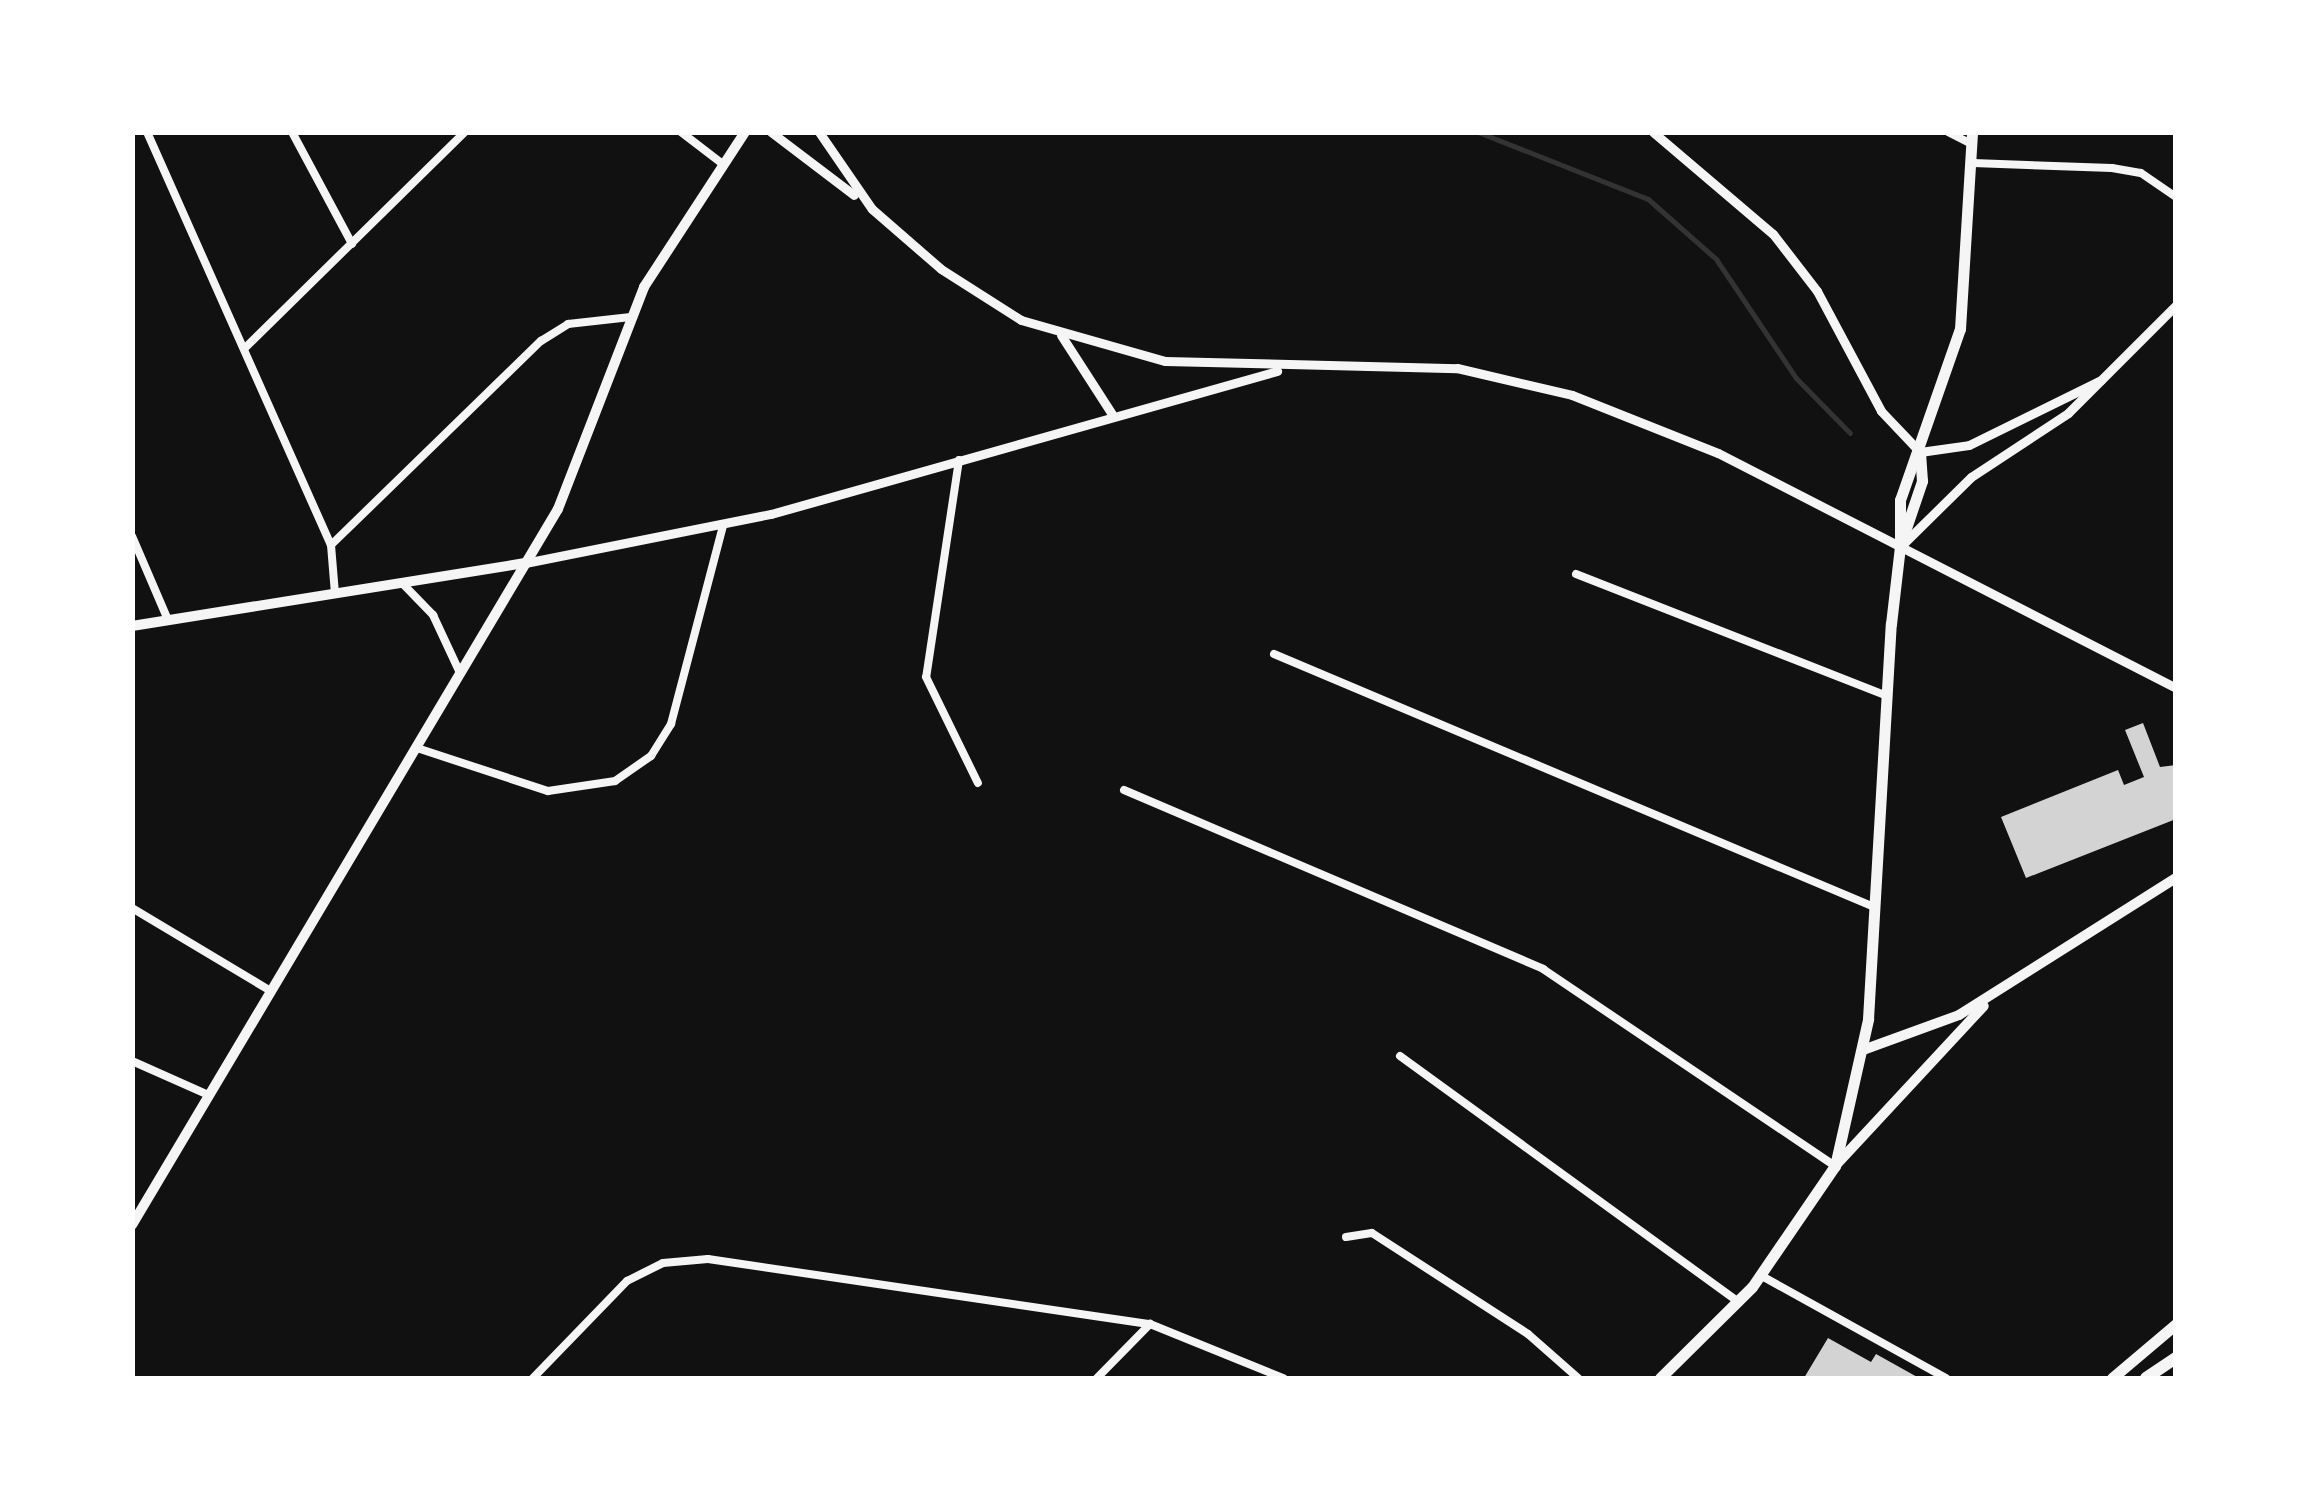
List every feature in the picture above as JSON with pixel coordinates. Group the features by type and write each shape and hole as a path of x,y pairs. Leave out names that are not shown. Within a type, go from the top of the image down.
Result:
{"highway":[{"path":"2146,1378 2176,1358"}],"main road":[{"path":"132,1225 136,1208 461,677 581,465 630,317 745,132"},
{"path":"1835,1166 1863,1050 1900,546 1922,481 1920,452 1960,329 1972,138"},
{"path":"132,626 525,563"},
{"path":"1863,1050 1923,1032 2004,990 2176,878"},
{"path":"1660,1378 1738,1302 1835,1166 2004,990"},
{"path":"2112,1378 2176,1324"}],"street":[{"path":"148,132 331,544 335,594"},
{"path":"292,132 352,244"},
{"path":"246,347 465,132"},
{"path":"681,132 724,165"},
{"path":"771,132 872,208 972,292 1060,333 1165,361 1509,376 1673,432 2176,688"},
{"path":"819,132 872,208"},
{"path":"1653,132 1772,234 1817,291 1881,411 1920,452 1969,445 2101,380"},
{"path":"1948,132 1972,138"},
{"path":"1972,164 2112,168 2142,173 2176,198"},
{"path":"1900,546 1971,478 2101,380 2176,305"},
{"path":"331,544 548,336 630,317"},
{"path":"1060,333 1112,414"},
{"path":"525,563 723,526 1112,414 1293,368"},
{"path":"959,460 926,677 978,783"},
{"path":"417,748 548,790 615,780 651,756 671,724 723,526"},
{"path":"132,536 168,620"},
{"path":"1576,574 1887,696"},
{"path":"402,583 433,616 461,677"},
{"path":"1274,654 1874,907"},
{"path":"1124,790 1530,963 1835,1166"},
{"path":"132,908 269,990"},
{"path":"1400,1056 1738,1302"},
{"path":"132,1061 206,1094"},
{"path":"1346,1237 1372,1234 1538,1341 1578,1378"},
{"path":"533,1378 628,1281 663,1263 708,1259 1150,1324 1282,1378"},
{"path":"1760,1275 1946,1378"},
{"path":"1097,1378 1150,1324"}],"building":[{"path":"2143,723 2160,767 2176,765 2176,819 2026,878 2001,817 2118,770 2124,785 2144,777 2125,730"},
{"path":"1828,1338 1871,1362 1876,1354 1919,1378 1804,1378"}],"waterway":[{"path":"1478,132 1648,199 1716,259 1796,378 1850,433"}]}
